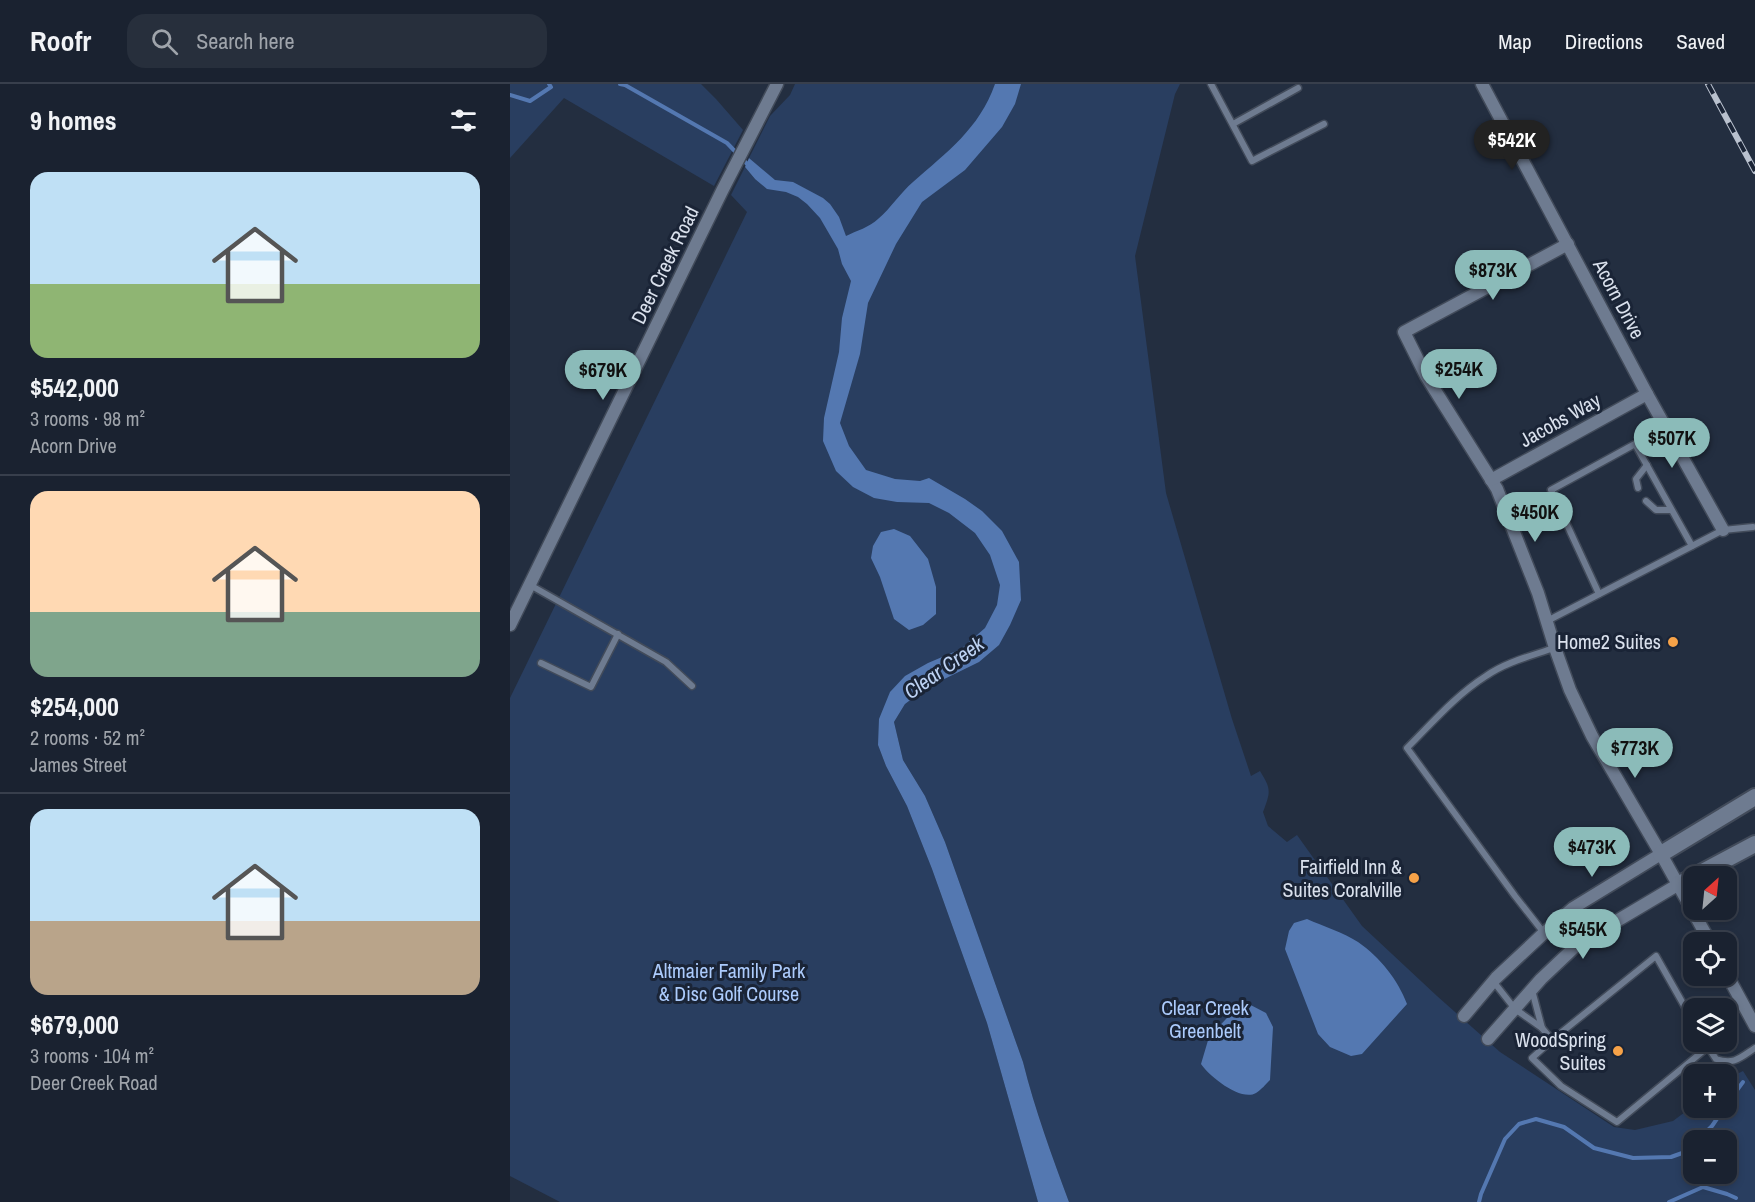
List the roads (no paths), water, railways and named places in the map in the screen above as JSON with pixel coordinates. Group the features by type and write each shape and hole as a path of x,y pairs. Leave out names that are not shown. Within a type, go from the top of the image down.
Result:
{"street":[{"name":"Deer Creek Road","path":"510,625 777,84"},
{"name":"Acorn Drive","path":"1482,84 1647,394 1723,530"},
{"path":"1569,244 1404,332 1426,376 1497,489 1538,593 1570,690 1592,736 1661,854 1683,874"},
{"name":"Jacobs Way","path":"1491,480 1647,394"},
{"path":"1464,1016 1493,981 1573,908 1755,797"},
{"path":"1714,866 1755,844"},
{"path":"1488,1039 1578,944 1683,883"},
{"path":"1733,986 1755,1026"}],"lane":[{"path":"1211,84 1252,161 1324,124"},
{"path":"1233,124 1298,88"},
{"path":"1599,594 1551,490 1635,444 1692,546"},
{"path":"1638,488 1636,479 1647,465"},
{"path":"1646,501 1656,510 1671,510"},
{"path":"1546,621 1723,530 1753,527"},
{"path":"530,585 666,662 692,686"},
{"path":"541,663 591,687 618,634"},
{"path":"1544,933 1407,748 1448,707 1486,675 1520,659 1555,648"},
{"path":"1683,1004 1656,956 1532,1058 1561,1086 1617,1122 1697,1052"},
{"path":"1493,981 1515,1009 1542,1028 1552,1040"},
{"path":"1532,990 1542,1028"},
{"path":"1711,1052 1716,1059 1727,1063 1755,1048"}],"water":[{"name":"Clear Creek","path":"995,84 1021,84 1015,104 1002,127 965,170 922,202 896,244 868,303 860,354 840,423 849,446 866,470 895,479 920,481 929,478 965,499 982,511 1002,531 1019,562 1021,600 999,645 979,662 926,688 905,704 894,722 903,760 925,796 945,842 1023,1062 1038,1115 1069,1202 1038,1202 987,1023 932,869 907,806 878,745 879,719 890,692 905,676 961,649 985,628 997,605 1000,585 990,555 975,533 949,513 929,503 897,502 874,498 853,487 836,471 823,441 824,418 839,352 842,318 851,281 842,264 838,249 820,218 807,204 786,192 767,189 745,167 749,158 775,180 793,182 823,198 839,217 846,236 875,222 908,186 961,139 980,114"},
{"path":"894,529 910,536 928,559 936,587 936,614 923,625 909,630 894,619 871,558 873,546 881,532"},
{"path":"1307,919 1346,936 1366,948 1399,986 1407,1004 1362,1054 1351,1056 1330,1047 1318,1034 1285,949 1289,931 1294,923"},
{"path":"1243,1001 1266,1013 1273,1027 1270,1080 1258,1092 1250,1095 1234,1091 1226,1086 1201,1064 1209,1037"}],"waterway":[{"path":"510,95 530,101 551,87 549,84"},
{"path":"620,84 727,143 750,167"},
{"path":"1737,1090 1743,1082"},
{"path":"1708,1130 1717,1118"},
{"path":"1479,1202 1505,1139 1519,1124 1536,1119 1564,1127 1594,1148 1633,1158 1671,1157 1683,1153"},
{"path":"1669,1202 1703,1187 1736,1198"}],"railway":[{"path":"1708,84 1755,171"}],"place":[{"name":"Home2 Suites","path":"1673,642"},
{"name":"Fairfield Inn & Suites Coralville","path":"1414,878"},
{"name":"WoodSpring Suites","path":"1618,1051"}],"park label":[{"name":"Altmaier Family Park & Disc Golf Course","path":"729,982"},
{"name":"Clear Creek Greenbelt","path":"1205,1020"}]}
